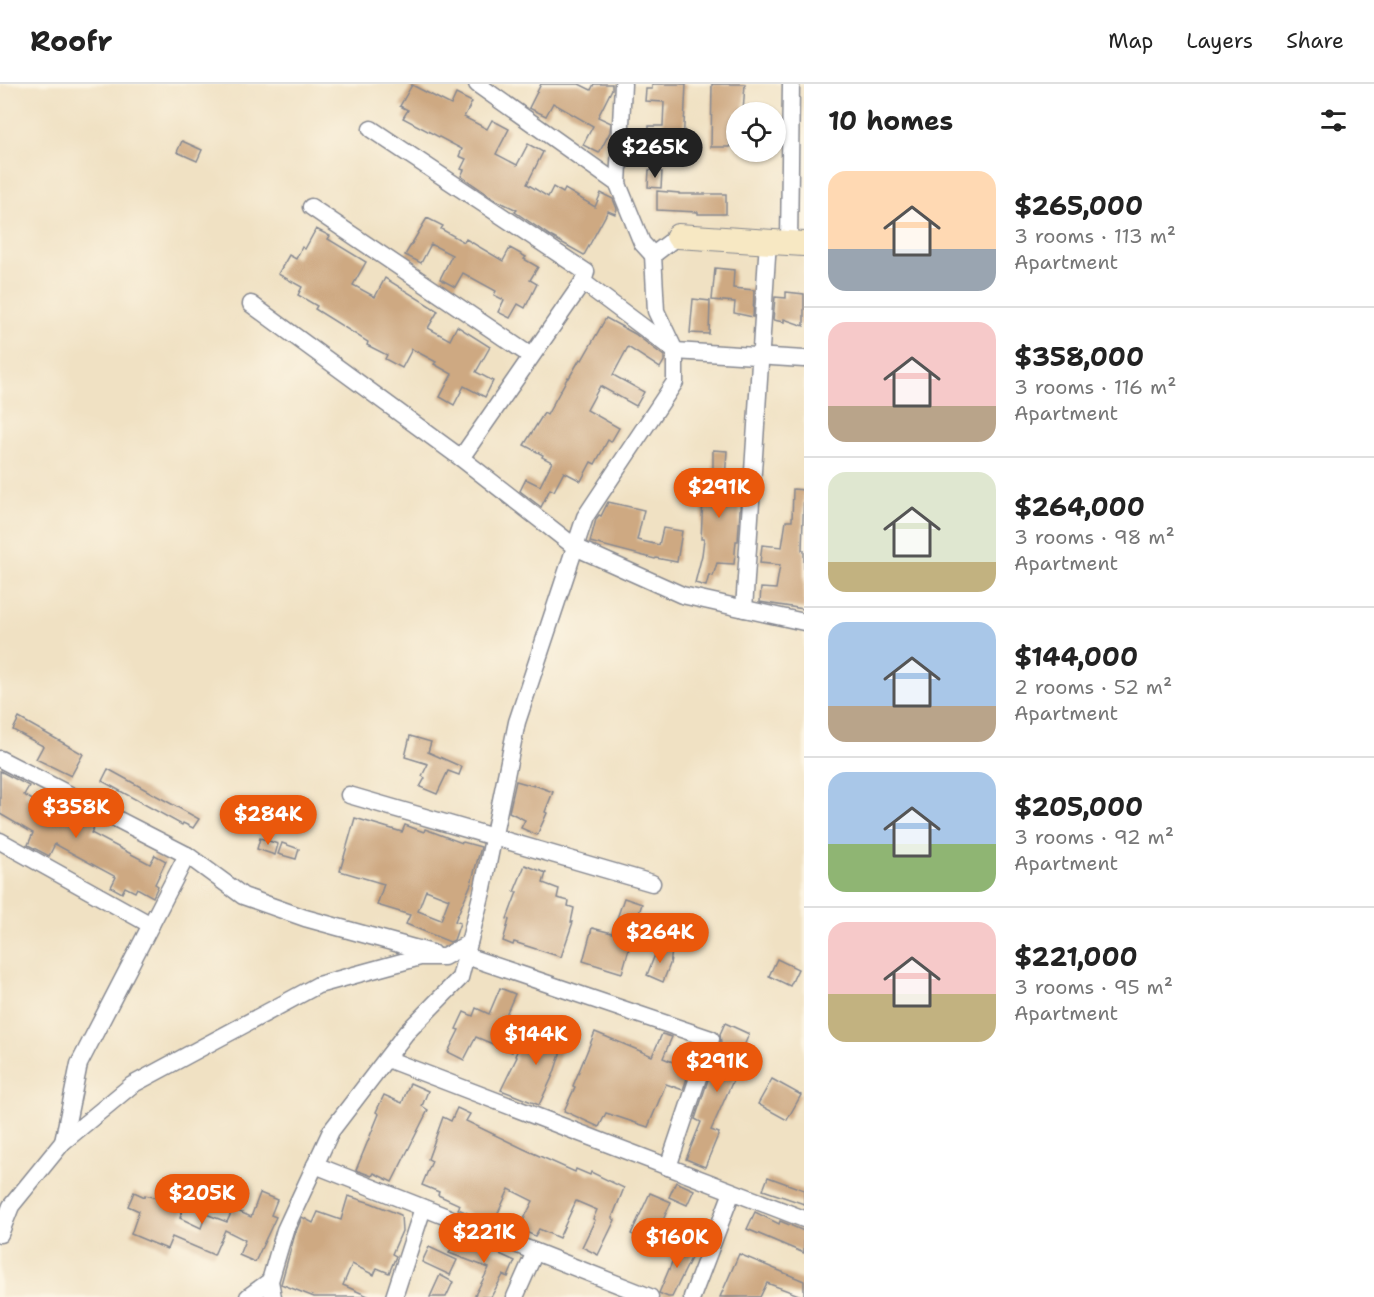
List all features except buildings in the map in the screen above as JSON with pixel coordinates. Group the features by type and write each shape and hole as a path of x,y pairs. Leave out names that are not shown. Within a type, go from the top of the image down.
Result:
{"street":[{"path":"477,84 618,184"},
{"path":"248,1297 272,1289 285,1230 331,1131 406,1033 460,978 517,722 574,547 585,517 675,382 675,351 656,311 653,255 642,243 618,184 622,84"},
{"path":"744,609 760,357 787,243 791,84"},
{"path":"371,129 586,272 582,282 461,458"},
{"path":"311,207 531,356"},
{"path":"653,255 678,236 787,243"},
{"path":"582,282 675,351 804,359"},
{"path":"251,304 461,458 574,547 682,595 804,622"},
{"path":"0,759 187,855 243,896 305,918 444,957"},
{"path":"350,795 652,883"},
{"path":"0,841 151,925"},
{"path":"63,1142 79,1064 187,855"},
{"path":"1,1228 11,1206 63,1142 132,1085 318,985 420,957 444,957 467,950 711,1040 668,1167"},
{"path":"387,1059 804,1220"},
{"path":"315,1165 650,1297"},
{"path":"692,1297 732,1192"},
{"path":"394,1297 423,1208"},
{"path":"515,1297 535,1252"}]}
